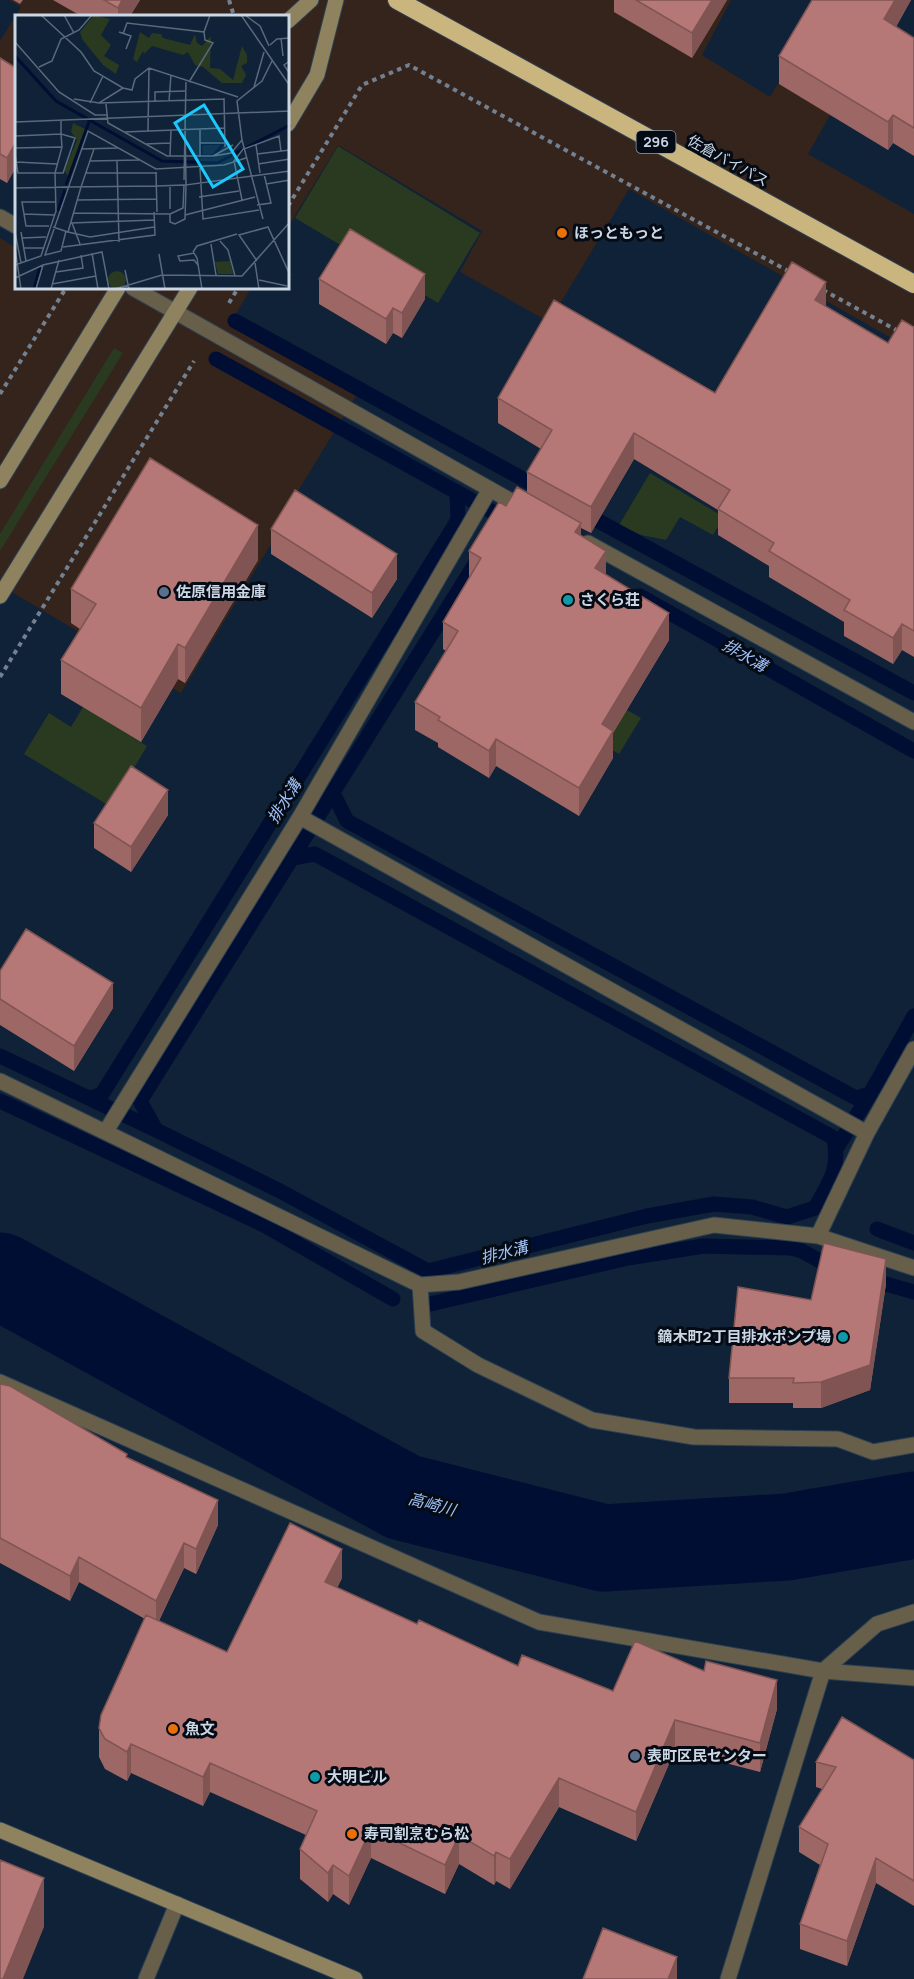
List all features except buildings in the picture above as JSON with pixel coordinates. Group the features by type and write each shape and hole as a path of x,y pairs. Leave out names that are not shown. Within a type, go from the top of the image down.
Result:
{"highway":[{"name":"佐倉バイパス","path":"398,0 914,284"}],"street":[{"path":"290,19 311,0"},
{"path":"290,121 317,75 336,0"},
{"path":"0,217 15,225"},
{"path":"0,481 117,290"},
{"path":"136,290 542,518"},
{"path":"0,596 189,290"},
{"path":"106,1131 300,817 490,489"},
{"path":"573,535 914,722"},
{"path":"300,817 867,1133"},
{"path":"818,1236 867,1133 914,1049"},
{"path":"0,1081 420,1285 459,1282 714,1225 818,1236 914,1268"},
{"path":"420,1285 423,1331 478,1365 592,1420 694,1437 838,1439 873,1452 914,1445"},
{"path":"0,1382 539,1622 823,1671 914,1678"},
{"path":"728,1979 823,1671 878,1624 914,1612"},
{"path":"0,1830 355,1979"},
{"path":"146,1979 177,1904"}],"path":[{"path":"229,0 234,15"},
{"path":"290,204 362,85 409,65 798,277"},
{"path":"819,288 903,334"},
{"path":"0,394 65,290"},
{"path":"226,308 237,290"},
{"path":"0,677 195,358"}],"shaded area":[{"path":"9,0 731,0 702,55 770,97 824,5 875,36 808,154 914,214 914,458 900,343 629,189 549,322 460,272 482,231 338,145 290,224 290,15 16,15 21,7"},
{"path":"15,17 15,86 0,77 0,41"},
{"path":"0,238 15,247 15,290 250,290 236,314 362,386 284,514 288,516 181,693 0,585"}],"green space":[{"path":"338,146 480,233 438,303 295,218"},
{"path":"114,348 123,353 0,551 0,534"},
{"path":"650,473 724,517 713,535 680,517 666,540 641,535 619,525"},
{"path":"615,703 641,718 619,754 552,714"},
{"path":"83,707 147,746 111,807 24,754 49,713 71,727"}],"waterway":[{"name":"排水溝","path":"235,321 543,490"},
{"name":"排水溝","path":"216,359 509,521"},
{"name":"排水溝","path":"90,1098 102,1094 458,520 457,492"},
{"name":"排水溝","path":"580,511 914,693"},
{"name":"排水溝","path":"292,858 480,556"},
{"name":"排水溝","path":"640,596 914,751"},
{"name":"排水溝","path":"333,793 347,821 856,1098 870,1094 914,1016"},
{"name":"排水溝","path":"315,854 834,1138 835,1167 815,1208 787,1217 752,1207 714,1204 647,1216 428,1271 280,1191 156,1130 140,1101 292,858 315,854"},
{"name":"排水溝","path":"0,1056 156,1130"},
{"name":"排水溝","path":"836,1149 870,1094"},
{"name":"排水溝","path":"0,1101 264,1225 393,1299"},
{"name":"排水溝","path":"877,1229 914,1243"},
{"name":"排水溝","path":"426,1305 628,1258 704,1246 791,1248 802,1251 836,1270"},
{"name":"高崎川","path":"0,1276 403,1497 604,1548 787,1537 914,1515"},
{"name":"排水溝","path":"868,1279 914,1292"},
{"path":"811,1496 811,1532"}],"place":[{"name":"ほっともっと","path":"562,233"},
{"name":"佐原信用金庫","path":"164,592"},
{"name":"さくら荘","path":"568,600"},
{"name":"鏑木町2丁目排水ポンプ場","path":"843,1337"},
{"name":"魚文","path":"173,1729"},
{"name":"表町区民センター","path":"635,1756"},
{"name":"大明ビル","path":"315,1777"},
{"name":"寿司割烹むら松","path":"352,1834"}]}
